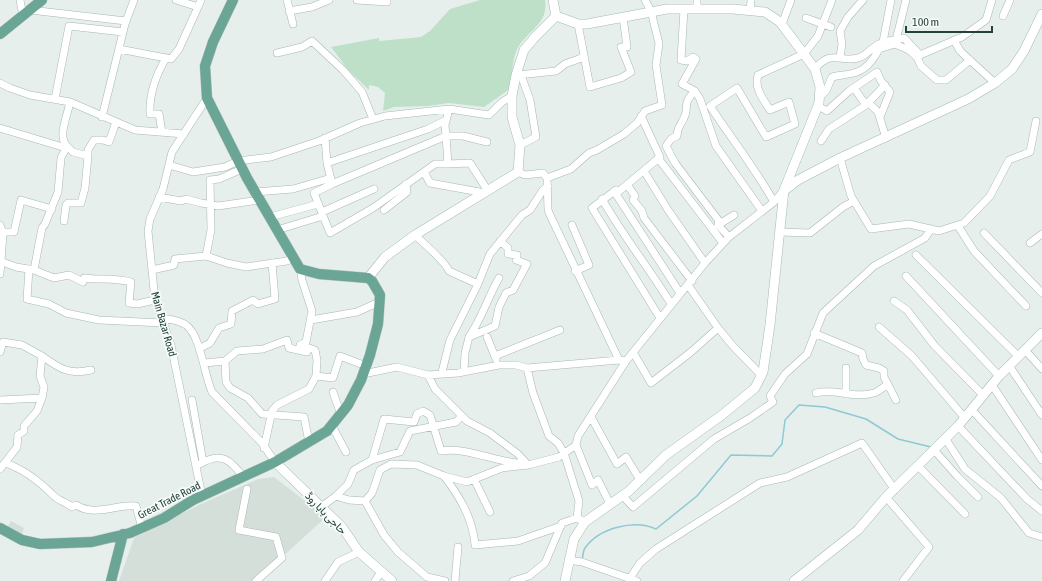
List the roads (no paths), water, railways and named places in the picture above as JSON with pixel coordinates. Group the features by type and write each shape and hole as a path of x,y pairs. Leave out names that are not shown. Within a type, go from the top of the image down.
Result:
{"main road":[{"path":"0,34 42,0"},
{"path":"233,0 212,42 205,66 207,98 240,165 300,269 319,274 368,278"},
{"name":"Great Trade Road","path":"0,528 22,540 40,544 92,542 123,534 142,528 164,518 202,496 244,478 275,462 309,442 332,426 341,415 364,370 378,324 380,295 372,281 368,278"},
{"path":"111,581 123,534"}],"street":[{"path":"20,0 26,13 126,21"},
{"path":"102,117 113,67 126,21 134,0"},
{"path":"119,49 171,59 179,49 200,3 176,0"},
{"path":"287,0 292,24"},
{"path":"289,10 312,7 329,0"},
{"path":"358,0 387,2 387,0"},
{"path":"548,178 571,169 589,152 597,150 624,134 645,111 662,106 656,65 659,44 651,11 645,0"},
{"path":"750,10 751,0"},
{"path":"782,24 791,0"},
{"path":"774,202 758,173 733,143 710,106 737,88 766,137 795,124 789,102 770,110 760,96 756,82 758,75 804,54 818,36 832,0"},
{"path":"840,57 842,44 840,31 848,17 864,0"},
{"path":"883,42 891,0"},
{"path":"896,42 906,0"},
{"path":"444,476 456,492 470,521 475,545 518,541 561,526 562,523 581,520 610,504 640,480 666,455 722,415 755,388 761,375 770,325 784,190 819,102 832,77 854,73 865,67 874,59 880,49 904,38 920,55 954,40 986,20 992,0"},
{"path":"1003,16 1010,0"},
{"path":"554,1 556,16"},
{"path":"556,16 578,24 587,24 651,11 684,9 697,4 765,12 782,24 815,69 820,87 819,102 827,111 854,88 877,72 890,92 880,117"},
{"path":"684,9 681,60 687,61 693,57 696,58 682,84 695,91 704,109 716,146 762,211"},
{"path":"610,504 598,480 592,485 576,445 578,436 591,417 622,361 633,352 680,293 723,243 774,202 784,190 798,180 840,158 968,100 995,83 1012,69 1037,26 1042,14"},
{"path":"518,172 520,145 512,117 512,96 519,75 524,50 556,16"},
{"path":"578,24 590,87 621,78 631,72 621,47 627,47 623,17"},
{"path":"806,18 831,27"},
{"path":"55,99 69,26 123,32"},
{"path":"954,40 960,51 995,83"},
{"path":"277,53 302,47 312,41 343,70 362,92 373,119"},
{"path":"815,69 827,58 840,57 849,59 860,57 883,42 896,42 909,50 917,57 920,66 936,80 946,80 970,60"},
{"path":"519,75 556,71 565,64 584,57"},
{"path":"162,132 159,114 150,114 150,104 158,72 166,58"},
{"path":"519,75 530,100 536,137 520,145"},
{"path":"0,83 30,95 70,102 135,130 184,134"},
{"path":"821,141 829,129 867,103 885,85"},
{"path":"854,88 880,117 886,138"},
{"path":"695,91 686,100 685,117 678,127 677,136 666,146 675,163 719,221 718,225 729,238"},
{"path":"169,165 193,172 208,171 240,165 271,157 373,119 449,109 490,114 502,102 512,96"},
{"name":"Main Bazar Road","path":"202,496 173,352 155,300 148,231 150,219 159,197 172,152 207,98"},
{"path":"66,147 63,135 70,102"},
{"path":"448,164 446,120 449,109"},
{"path":"641,116 659,151 660,157 628,186 618,192 614,191 592,208 594,214 660,318"},
{"path":"327,163 428,129 446,120"},
{"path":"840,158 851,196 871,229 909,224 939,231 964,223 990,196 1009,160 1030,152 1036,121"},
{"path":"64,221 66,206 68,203 81,203 85,188 88,150 94,140 109,142 116,122"},
{"path":"0,128 66,147 73,152 88,156"},
{"path":"159,197 180,200 186,198 211,205 226,205 257,196 332,181 446,136 463,136 487,142"},
{"path":"325,138 327,163 332,181"},
{"path":"66,147 60,158 58,192 46,224 42,228 32,269 27,299 49,304 66,313 99,320 163,323 168,320 173,320 187,325 205,363 208,382 212,392 262,443 275,462"},
{"path":"658,158 723,243"},
{"path":"332,181 314,193 330,233 373,208 435,164 470,163 486,192"},
{"path":"206,256 211,230 210,180 219,179 240,165"},
{"path":"644,171 668,210 705,264"},
{"path":"424,172 430,184 486,192"},
{"path":"368,278 385,257 415,235 518,172 525,174 543,173 548,178 548,210 575,271 622,361"},
{"path":"384,210 408,192 406,184"},
{"path":"442,372 450,340 478,284 490,254 522,215 530,210 543,190 548,186"},
{"path":"628,186 635,196 633,200 642,211 644,218 690,283 718,328 761,375"},
{"path":"277,230 323,214 374,190"},
{"path":"614,191 680,293"},
{"path":"0,274 1,228 14,232 22,200 52,208"},
{"path":"602,200 619,227 649,268 671,304"},
{"path":"780,232 810,233 843,207 854,201"},
{"path":"270,217 318,204"},
{"path":"718,225 734,215"},
{"path":"572,225 589,265 575,271"},
{"path":"958,226 974,251 1026,306"},
{"path":"622,495 633,507 714,439 750,418 773,402 770,396 785,374 807,354 823,313 863,274 880,262 925,238 931,229"},
{"path":"984,233 1042,293"},
{"path":"1030,243 1042,234"},
{"path":"415,235 446,264 449,271 478,284"},
{"path":"469,337 495,326 506,293 513,290 527,264 516,260 517,255 508,254 508,248 500,241"},
{"path":"916,255 1019,358"},
{"path":"152,270 174,265 175,260 206,256 235,265 246,266 287,261 293,257"},
{"path":"1,261 16,267 32,269 54,278 69,275 83,282 84,278 99,281 116,279 131,282 129,303 137,304 155,300"},
{"path":"199,349 210,343 219,328 231,324 232,311 253,300 258,304 275,299 272,263"},
{"path":"300,269 312,311 306,342 300,345 315,350"},
{"path":"906,276 946,321 999,376"},
{"path":"464,371 465,353 469,337 482,315 488,298 499,278"},
{"path":"894,301 907,310 934,345 983,395"},
{"path":"311,320 356,312 379,302"},
{"path":"633,352 651,383 691,352 718,328"},
{"path":"879,328 912,356 964,417"},
{"path":"495,356 560,330"},
{"path":"814,333 862,353 866,365 879,368 884,371 884,377 887,385 896,400"},
{"path":"794,581 858,530 886,497 958,426 999,376 1026,351 1042,333"},
{"path":"487,337 499,365"},
{"path":"205,363 225,361 237,351 263,349 287,340 289,348 307,352 315,350"},
{"path":"0,352 3,342 22,344 57,366 76,374 91,370"},
{"path":"264,448 271,416 277,405 310,389 316,376 317,360 315,350"},
{"path":"1026,351 1042,369"},
{"path":"0,469 17,447 18,435 24,431 24,426 37,411 42,398 44,386 40,376 42,356"},
{"path":"316,376 333,378 340,356 364,370 398,367 428,375 499,365 516,365 527,368 622,361"},
{"path":"225,361 226,382 230,388 248,398 262,414 271,416 304,417 309,442"},
{"path":"1010,367 1042,415"},
{"path":"527,368 533,393 549,436 558,443 564,453 579,501 581,520 568,560 565,581"},
{"path":"846,368 846,394"},
{"path":"428,375 435,389 462,416 490,433 518,454 528,465"},
{"path":"816,393 826,390 846,394 874,393 887,385"},
{"path":"992,385 1042,460"},
{"path":"333,392 341,415"},
{"path":"0,400 42,398"},
{"path":"192,400 203,462"},
{"path":"971,409 1042,486"},
{"path":"372,460 384,419 414,422 417,414 423,411 430,415 432,426 441,451 450,450 465,452 528,465"},
{"path":"321,507 336,496 348,484 354,470 372,460 400,452 410,431 456,422 462,416"},
{"path":"591,417 617,464 626,457 640,480"},
{"path":"332,426 346,452"},
{"path":"958,426 1027,499 1042,511"},
{"path":"945,438 965,469 1001,498 1030,533 1042,538"},
{"path":"630,578 640,563 656,549 760,483 787,477 862,443 894,490"},
{"path":"365,501 372,493 380,470 392,464 417,465 444,476 467,482 502,468 528,465 559,457 576,445"},
{"path":"934,450 958,478 978,497"},
{"path":"195,467 203,462 217,457 227,459 244,478"},
{"name":"حاجی بابا روڈ","path":"275,462 342,527 359,552 391,581"},
{"path":"5,463 18,467 48,488 55,497 72,507 76,505 83,510 106,510 136,506 142,528"},
{"path":"918,466 965,514"},
{"path":"474,479 490,512"},
{"path":"247,489 239,530 276,537 282,558 256,581"},
{"path":"336,496 349,500 365,501"},
{"path":"886,497 929,547 903,581"},
{"path":"365,501 384,535 398,552 427,577 445,581"},
{"path":"513,581 529,576 545,563 561,526"},
{"path":"455,581 458,546"},
{"path":"325,581 338,562 359,552"},
{"path":"568,560 582,562 637,581"},
{"path":"375,581 381,572"}],"waterway":[{"path":"582,560 583,552 591,541 608,531 628,525 647,526 656,529 697,496 731,455 772,456 782,444 785,420 799,405 825,407 866,419 898,439 931,447"}]}
